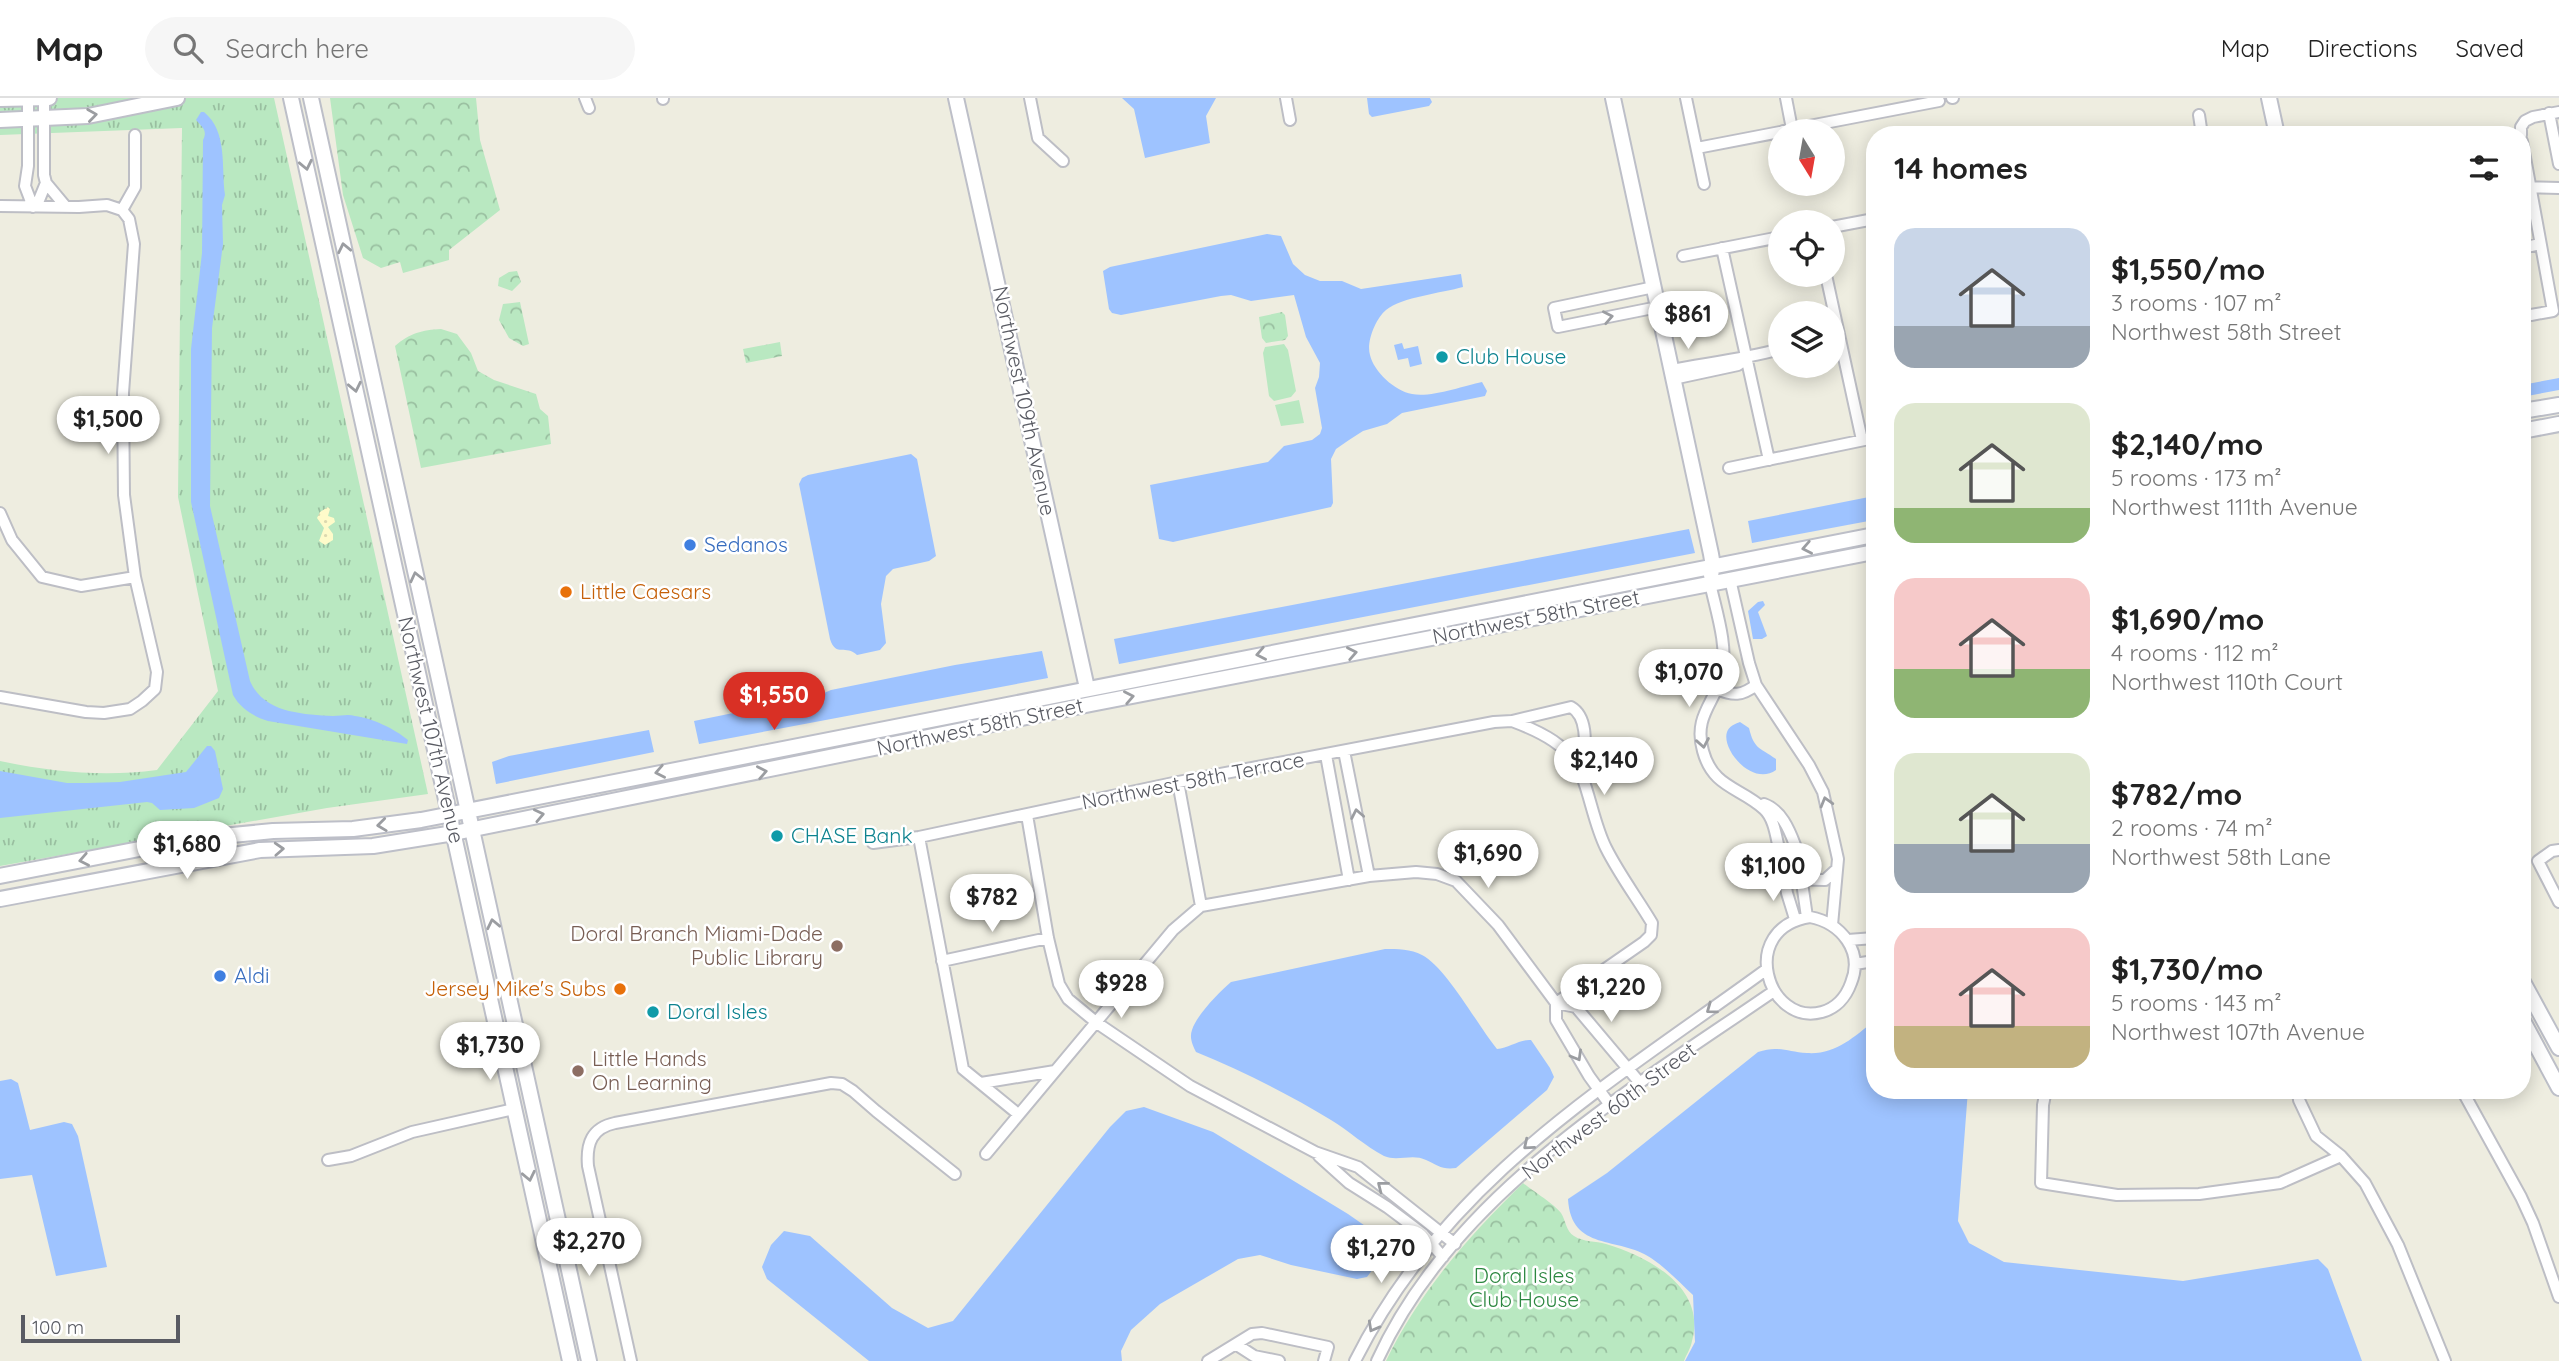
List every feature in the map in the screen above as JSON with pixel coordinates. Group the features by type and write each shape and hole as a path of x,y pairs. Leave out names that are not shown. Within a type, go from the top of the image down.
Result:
{"street":[{"path":"33,207 39,200 45,179 44,98"},
{"path":"0,99 49,98"},
{"path":"0,120 44,120 115,112 177,98"},
{"name":"Northwest 107th Avenue","path":"291,98 570,1361"},
{"name":"Northwest 107th Avenue","path":"311,98 589,1361"},
{"name":"Northwest 109th Avenue","path":"957,98 1091,704"},
{"path":"1030,98 1038,138 1063,162"},
{"path":"1286,98 1290,120"},
{"path":"1613,98 1713,566 1710,583 1723,653 1722,673 1717,689 1706,706 1700,730 1703,751 1713,772 1727,786 1765,810 1774,827 1784,879 1801,918"},
{"path":"1686,98 1704,184"},
{"path":"1785,119 1786,98"},
{"path":"1887,98 1890,111"},
{"path":"2269,98 2275,126"},
{"path":"28,99 26,181 33,207"},
{"path":"1845,120 1939,101"},
{"path":"2522,126 2525,121 2554,113 2559,164"},
{"path":"2199,115 2201,126"},
{"path":"1697,148 1768,134"},
{"path":"0,697 104,713 130,709 155,690 157,672 135,577 124,495 124,393 134,244 125,214 135,187 135,135"},
{"path":"1,206 26,181 45,179"},
{"path":"45,179 66,207"},
{"path":"2531,187 2559,188"},
{"path":"1,206 107,205 125,214"},
{"path":"2531,210 2556,310 2531,315"},
{"path":"1845,225 1866,221"},
{"path":"1683,256 1768,239"},
{"path":"2531,246 2540,244"},
{"path":"1722,248 1769,460"},
{"path":"1654,287 1554,308 1558,327 1658,307"},
{"path":"1672,375 1738,365 1746,359 1768,353"},
{"path":"1845,371 1862,440"},
{"path":"2531,410 2559,405"},
{"path":"2531,429 2559,424"},
{"path":"1729,468 1866,439"},
{"path":"0,513 12,540 41,577 81,586 135,577"},
{"name":"Northwest 58th Street","path":"0,876 191,839 261,831 353,829 449,815 1866,537"},
{"name":"Northwest 58th Street","path":"0,899 260,850 373,846 454,833 1091,704 1866,554"},
{"path":"1713,566 1730,579 1756,685 1809,765 1823,792 1832,822 1838,859 1832,925"},
{"path":"1717,689 1738,695 1756,685"},
{"name":"Northwest 58th Terrace","path":"873,843 919,837 1178,782 1494,722 1512,721 1571,707 1579,712 1584,722 1583,779"},
{"path":"1512,721 1532,728 1557,743 1573,759 1583,779 1606,848 1652,923 1651,935 1644,942 1556,1003"},
{"path":"1344,751 1369,876"},
{"path":"1326,755 1349,880"},
{"path":"1178,782 1201,906"},
{"path":"1748,798 1770,806 1788,825 1802,878 1801,918"},
{"path":"1027,815 1048,938 1059,984 1068,999 1097,1023 1190,1086 1315,1152 1358,1167 1455,1244"},
{"path":"919,837 963,1069 1018,1114"},
{"path":"2559,850 2538,861 2559,902"},
{"path":"1784,879 1825,880 1837,869"},
{"path":"986,1154 1173,930 1201,906 1369,876 1416,872 1437,874 1456,881 1498,925 1556,1003 1556,1020 1610,1105"},
{"path":"1801,918 1825,920 1832,925 1848,940 1855,964 1853,978 1848,992 1839,1003 1829,1010 1806,1013 1791,1007 1774,991 1766,969 1769,947 1785,925 1801,918"},
{"path":"942,961 1048,938"},
{"path":"1848,940 1866,939"},
{"path":"1855,964 1866,962"},
{"name":"Northwest 60th Street","path":"1355,1361 1384,1307 1431,1243 1521,1150 1766,969"},
{"name":"Northwest 60th Street","path":"1377,1361 1405,1310 1443,1257 1530,1168 1640,1083 1774,991"},
{"path":"2531,997 2559,1048"},
{"path":"1556,1003 1576,1007 1640,1083"},
{"path":"2531,1036 2559,1088"},
{"path":"981,1083 1055,1071"},
{"path":"631,1361 588,1166 586,1151 590,1138 597,1129 615,1123 831,1083 842,1084 955,1174"},
{"path":"2044,1099 2041,1183 2117,1195 2215,1192 2280,1183 2341,1156"},
{"path":"2299,1099 2316,1136 2341,1156 2365,1182 2399,1245 2445,1361"},
{"path":"2467,1099 2521,1197 2559,1297"},
{"path":"328,1160 363,1152 412,1132 514,1109"},
{"path":"1315,1152 1349,1183 1423,1234 1443,1257"},
{"path":"1208,1361 1252,1334 1262,1333 1328,1347 1324,1361"},
{"path":"1237,1345 1254,1356 1279,1361"}],"green space":[{"path":"0,98 274,98 428,794 327,808 0,866 0,761 78,772 157,770 218,691 178,497 182,128 0,135"},
{"path":"330,98 476,98 480,140 500,210 449,250 449,260 403,273 400,262 381,268 363,258 343,195"},
{"path":"517,271 521,282 512,291 498,286 499,278"},
{"path":"520,302 529,344 523,346 509,338 499,320 503,304"},
{"path":"1282,312 1285,315 1288,336 1285,340 1266,343 1262,338 1259,317"},
{"path":"441,329 457,334 471,353 478,371 494,380 536,394 540,409 548,416 551,444 421,468 395,346 416,333"},
{"path":"780,342 782,356 746,363 743,349"},
{"path":"1284,344 1288,350 1296,391 1291,397 1274,401 1269,396 1263,353 1265,347"},
{"path":"1299,400 1304,423 1281,426 1275,405"},
{"name":"Doral Isles Club House","path":"1523,1183 1558,1209 1574,1236 1622,1249 1639,1257 1670,1277 1682,1290 1691,1305 1694,1322 1691,1344 1684,1361 1386,1361 1430,1288 1483,1223"}],"sand":[{"path":"328,507 328,516 334,518 335,522 328,527 333,534 333,540 325,545 319,541 324,528 317,518 320,512"}],"water":[{"path":"1122,98 1216,98 1206,116 1210,143 1145,158 1134,109"},
{"path":"1367,98 1430,98 1432,102 1429,106 1372,117 1369,114"},
{"path":"201,112 212,120 220,139 225,195 222,205 223,244 212,328 210,506 250,681 256,692 274,706 297,712 350,715 369,719 397,732 408,740 407,744 268,721 248,711 233,695 191,502 191,349 202,253 205,134 196,120"},
{"path":"1267,234 1281,236 1293,264 1305,275 1320,281 1342,281 1361,289 1461,274 1463,287 1412,299 1386,310 1373,331 1369,344 1370,355 1381,374 1392,385 1405,392 1428,394 1482,382 1487,391 1485,396 1402,413 1387,424 1363,431 1336,449 1331,459 1331,507 1173,542 1159,539 1150,485 1268,462 1284,446 1312,440 1320,434 1322,428 1315,388 1320,363 1306,337 1294,295 1251,301 1231,295 1221,296 1121,315 1112,313 1109,309 1103,271 1110,267"},
{"path":"1402,343 1404,349 1418,346 1422,364 1410,367 1408,358 1398,360 1394,345"},
{"path":"2559,378 2559,390 2531,395 2531,383"},
{"path":"911,454 917,459 936,556 929,561 893,569 886,576 881,604 886,643 880,650 857,655 838,650 830,639 799,484 802,478 808,475"},
{"path":"1866,498 1866,522 1752,543 1748,521"},
{"path":"1689,529 1695,553 1119,664 1114,639"},
{"path":"1763,601 1765,605 1758,612 1767,636 1753,639 1748,611"},
{"path":"1042,651 1048,678 699,744 694,721 955,665"},
{"path":"1740,722 1749,728 1758,747 1776,759 1776,770 1758,774 1741,764 1734,756 1726,739 1727,732"},
{"path":"649,730 654,752 496,784 492,762 509,756"},
{"path":"207,746 211,746 215,751 223,789 219,798 194,808 160,810 147,802 0,818 0,771 67,783 120,782 186,772"},
{"path":"1385,949 1399,949 1422,955 1451,984 1497,1049 1531,1040 1554,1077 1547,1090 1456,1168 1443,1168 1421,1158 1384,1156 1299,1101 1196,1052 1191,1039 1198,1018 1231,982"},
{"path":"1866,1027 1866,1099 1967,1099 1958,1221 1969,1243 2004,1262 2183,1281 2318,1259 2328,1269 2362,1361 1685,1361 1695,1342 1693,1295 1651,1258 1638,1251 1587,1235 1571,1216 1568,1199 1607,1173 1758,1052 1777,1049 1817,1053 1835,1048"},
{"path":"11,1079 18,1083 30,1130 64,1122 72,1124 78,1136 107,1267 56,1276 32,1175 0,1179 0,1081"},
{"path":"1144,1107 1213,1132 1348,1214 1371,1230 1382,1243 1381,1258 1367,1277 1357,1279 1291,1265 1260,1255 1238,1259 1160,1304 1131,1330 1121,1351 1122,1361 869,1361 767,1279 762,1267 771,1245 784,1231 810,1236 892,1308 928,1328 953,1321 1110,1127 1126,1111"}],"place":[{"name":"Club House","path":"1442,357"},
{"name":"Sedanos","path":"690,545"},
{"name":"Little Caesars","path":"566,592"},
{"name":"CHASE Bank","path":"777,836"},
{"name":"Doral Branch Miami-Dade Public Library","path":"837,946"},
{"name":"Aldi","path":"220,976"},
{"name":"Jersey Mike's Subs","path":"620,989"},
{"name":"Doral Isles","path":"653,1012"},
{"name":"Little Hands On Learning","path":"578,1071"}]}
